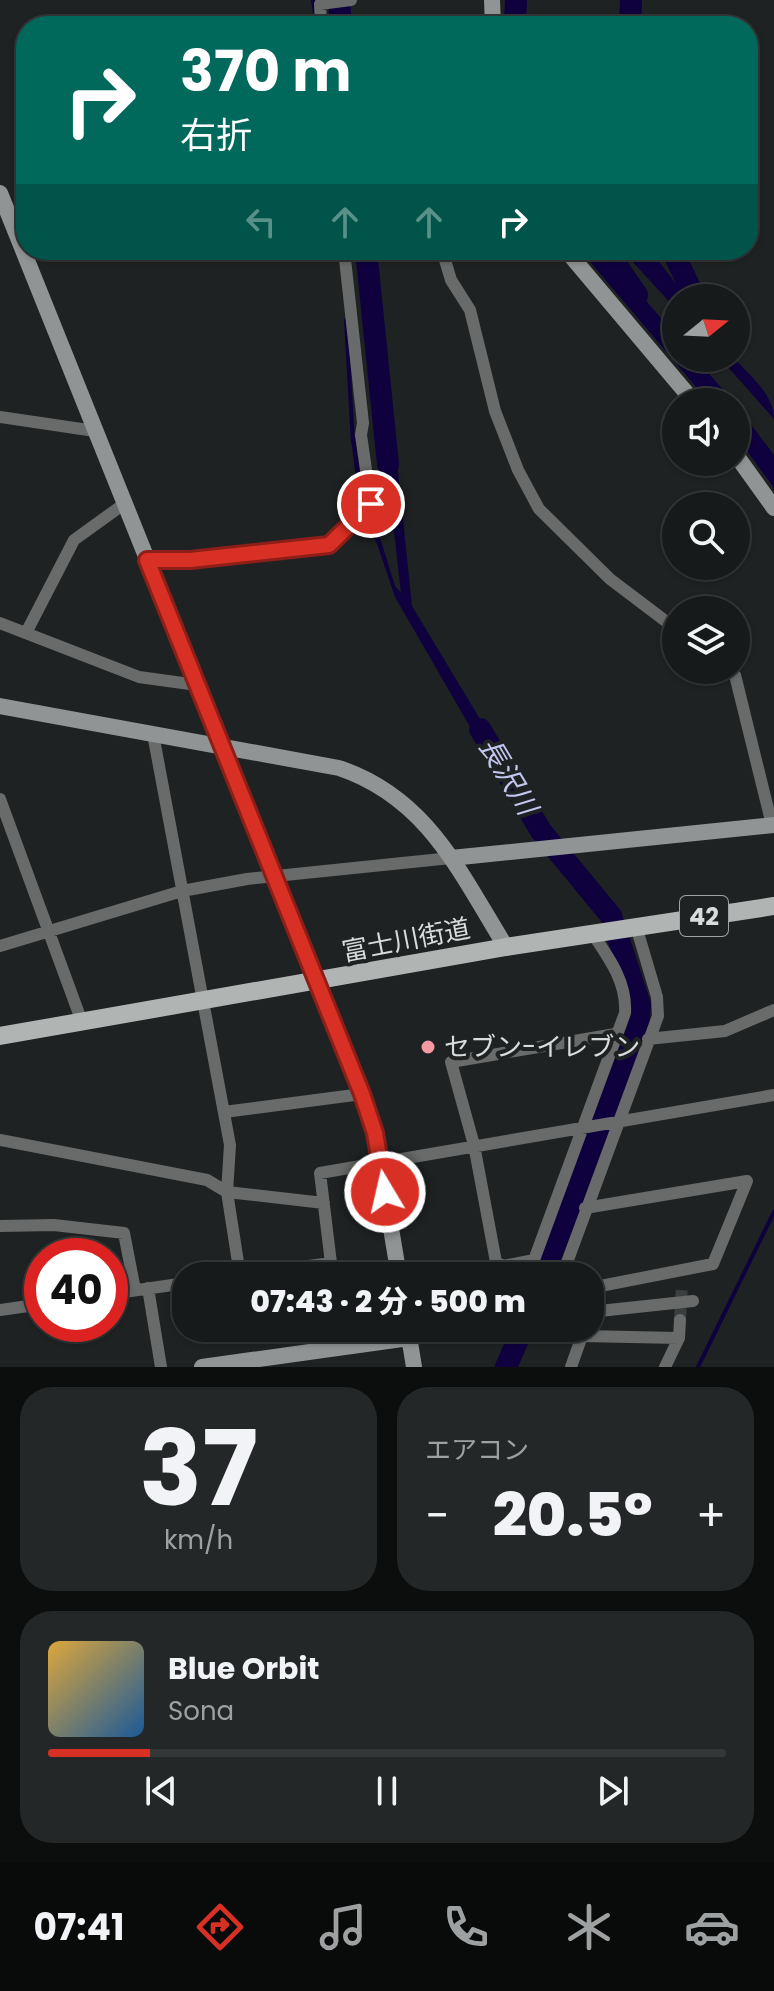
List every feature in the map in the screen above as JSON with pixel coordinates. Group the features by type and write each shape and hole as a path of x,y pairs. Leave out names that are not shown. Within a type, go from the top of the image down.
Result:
{"main road":[{"name":"富士川街道","path":"0,1036 317,983 506,947 774,906"}],"street":[{"path":"321,16 320,4 351,0"},
{"path":"0,193 16,233"},
{"path":"27,260 362,1094 380,1164 397,1262"},
{"path":"147,560 190,560 329,545 371,504 361,435 363,423 345,260"},
{"path":"445,260 451,280 470,310 495,411 518,470 539,509 610,579 662,618"},
{"path":"574,260 682,388"},
{"path":"0,417 95,431"},
{"path":"750,475 774,508"},
{"path":"27,631 74,540 124,504"},
{"path":"0,623 139,677 197,685"},
{"path":"0,946 182,891 276,876 773,825 737,684"},
{"path":"0,706 339,768 362,776 387,789 416,812 451,858 506,947"},
{"path":"153,734 230,1145 227,1192 236,1262"},
{"path":"0,799 82,1022"},
{"path":"567,1262 615,1122 658,1016 657,997 635,926"},
{"path":"593,933 615,968 626,998 625,1013 534,1260 503,1266 496,1262 474,1145 451,1062 615,1034"},
{"path":"648,1039 698,1037 725,1031 774,1010"},
{"path":"224,1112 362,1094"},
{"path":"331,1262 320,1173 774,1095"},
{"path":"0,1140 207,1180 227,1192 324,1203"},
{"path":"585,1208 747,1181 713,1264 604,1285"},
{"path":"0,1226 54,1225 124,1233 161,1367"},
{"path":"679,1272 682,1285"},
{"path":"128,1291 172,1285"},
{"path":"604,1311 693,1301"},
{"path":"0,1310 24,1307"},
{"path":"665,1367 679,1338 680,1320"},
{"path":"571,1367 582,1336 679,1338"},
{"path":"202,1367 353,1342"},
{"path":"410,1342 414,1367"}],"shaded area":[{"path":"588,260 611,260 662,320 662,347"},
{"path":"632,260 658,260 676,284 662,284 662,294"},
{"path":"684,372 707,372 722,388 697,388"},
{"path":"732,372 747,372 754,379 770,401 774,419 750,388"},
{"path":"750,423 774,455 774,488 750,455"},
{"path":"387,434 392,458 397,462 412,606 498,749 488,758 395,597 376,541 361,520 351,438 355,437 366,516 381,541 395,586 401,593 380,435"}],"waterway":[{"path":"313,0 315,13"},
{"name":"長沢川","path":"339,0 340,16"},
{"path":"515,16 516,0"},
{"path":"630,16 631,0"},
{"name":"長沢川","path":"367,260 388,464"},
{"path":"613,260 637,295"},
{"path":"677,260 688,284"},
{"path":"346,320 353,443"},
{"name":"長沢川","path":"480,729 541,831 611,916 640,1005 638,1029 548,1262"},
{"path":"698,1367 774,1212"},
{"name":"長沢川","path":"506,1367 517,1342"}],"tunnel":[{"path":"680,1320 682,1285"}],"place":[{"name":"セブン-イレブン","path":"428,1047"}],"route":[{"path":"371,504 329,545 190,560 147,560 362,1094 375,1133 385,1192"}]}
